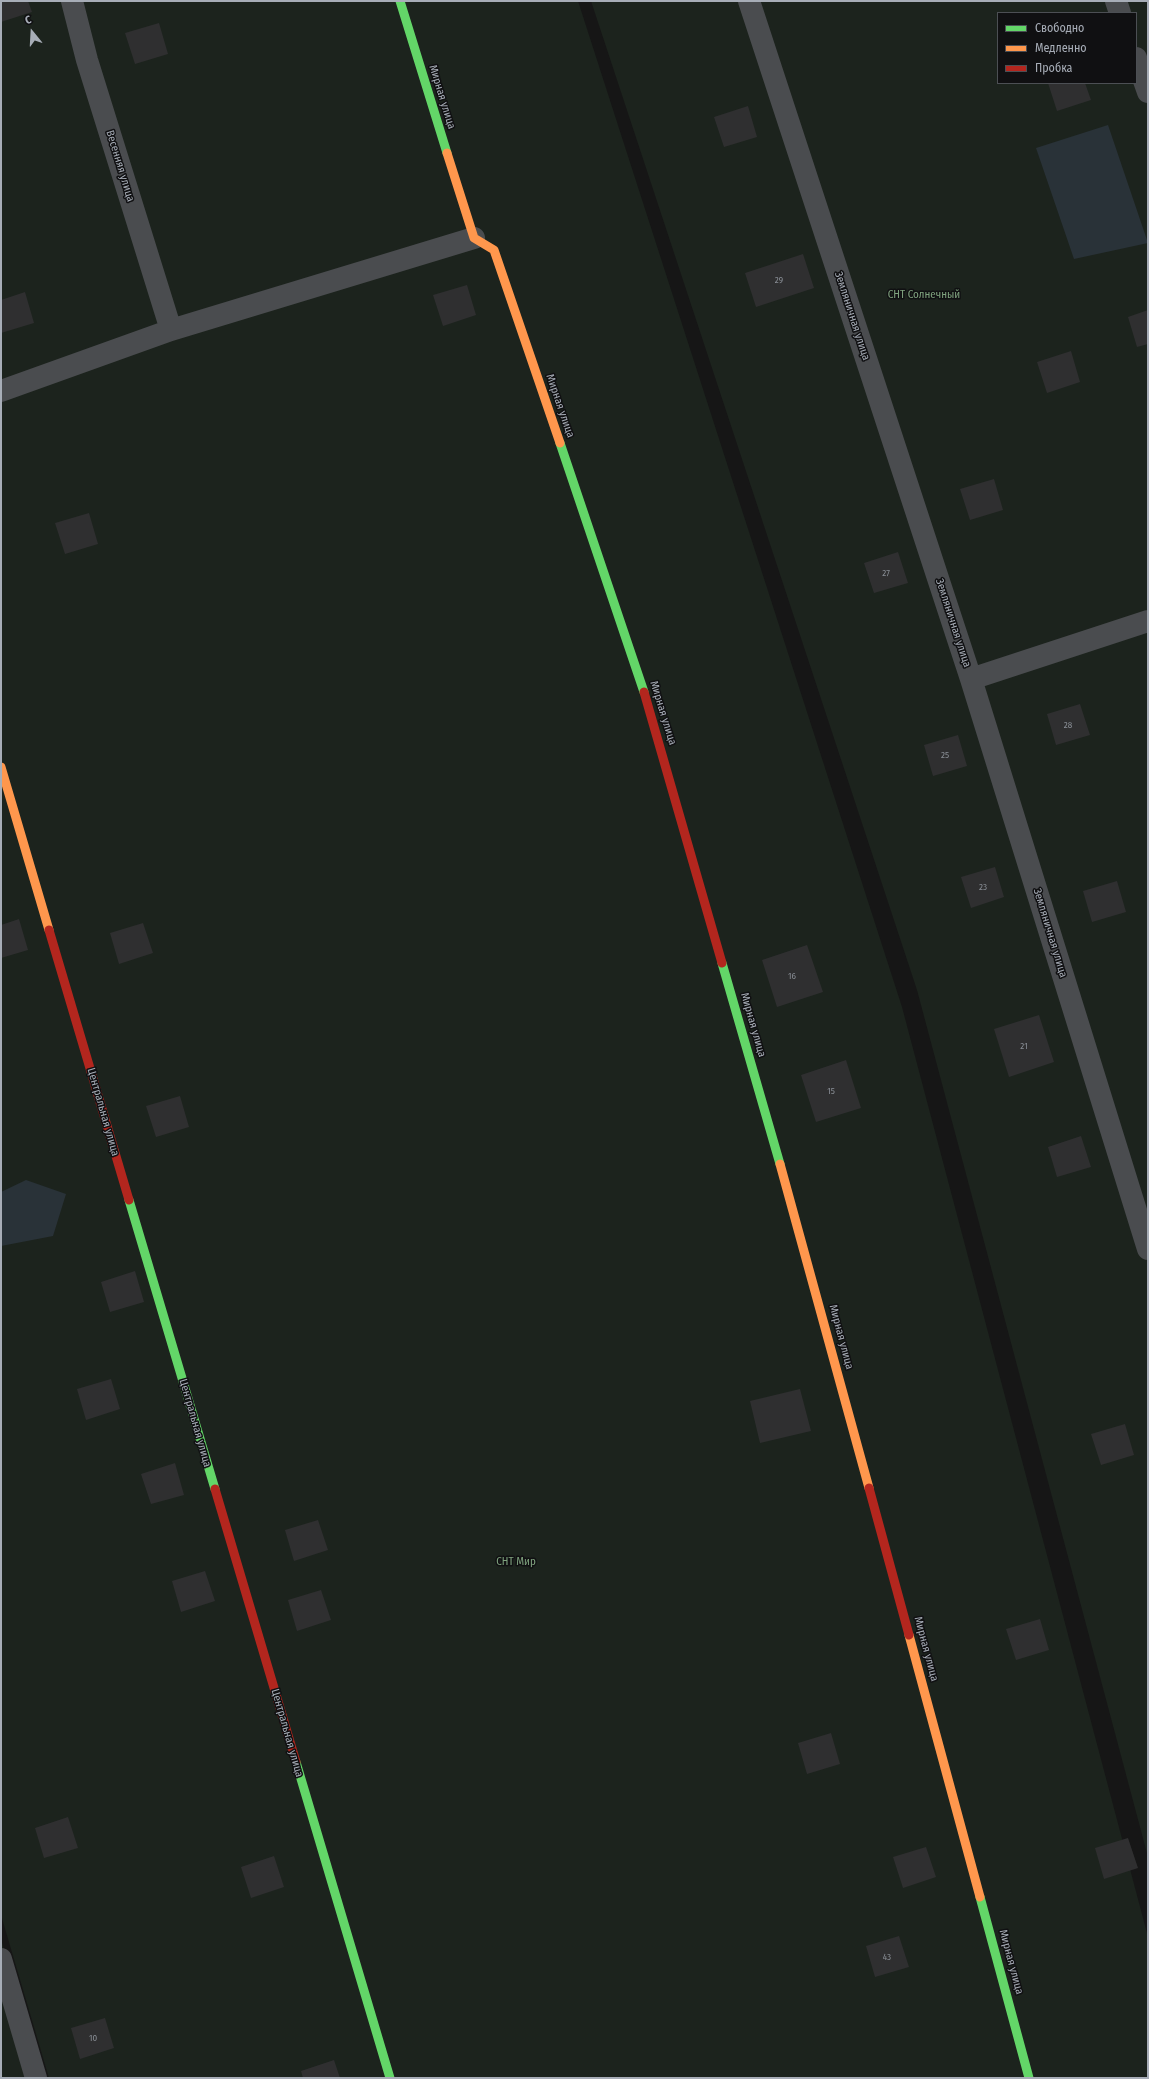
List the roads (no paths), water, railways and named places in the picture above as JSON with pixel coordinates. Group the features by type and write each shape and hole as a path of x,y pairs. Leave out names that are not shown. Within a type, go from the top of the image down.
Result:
{"street":[{"name":"Весенняя улица","path":"72,1 87,60 171,330"},
{"name":"Мирная улица","path":"400,1 474,238 494,250 648,703 812,1277 1029,2078"},
{"name":"Земляничная улица","path":"749,1 972,680 1148,1249"},
{"path":"1116,1 1120,12"},
{"path":"1137,61 1148,92"},
{"path":"1,391 171,330 474,238"},
{"path":"972,680 1148,620"},
{"name":"Центральная улица","path":"1,767 390,2078"},
{"path":"1,1959 36,2078"}],"park label":[{"name":"СНТ Солнечный","path":"924,295"},
{"name":"СНТ Мир","path":"516,1562"}]}
